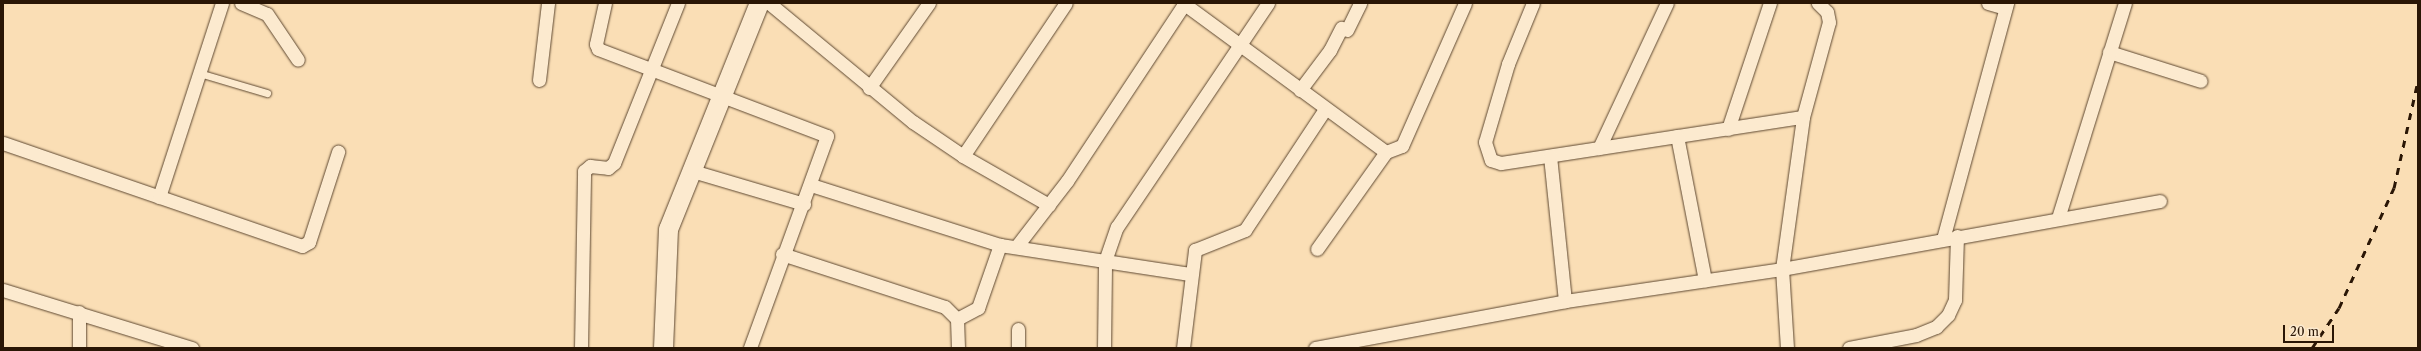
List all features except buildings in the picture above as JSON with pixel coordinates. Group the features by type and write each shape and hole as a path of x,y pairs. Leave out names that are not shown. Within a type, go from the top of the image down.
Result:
{"street":[{"path":"159,197 222,3"},
{"path":"241,3 267,14 298,60"},
{"path":"539,80 548,3"},
{"path":"605,3 596,46 825,134 827,139 811,185 782,254 750,348"},
{"path":"581,348 584,171 590,166 608,168 614,163 653,69 678,3"},
{"path":"663,348 668,229 689,170 720,93 759,3"},
{"path":"769,3 869,88 963,156 1049,205"},
{"path":"869,88 929,3"},
{"path":"963,156 1066,3"},
{"path":"1016,247 1049,205 1184,3 1241,43 1325,109 1386,152"},
{"path":"1104,348 1105,261 1117,227 1268,3"},
{"path":"1300,90 1330,50 1360,3"},
{"path":"1317,249 1386,152 1402,146 1465,3"},
{"path":"1533,3 1508,64 1485,142 1486,152 1492,160 1501,163 1802,117"},
{"path":"1599,148 1667,3"},
{"path":"1728,128 1770,3"},
{"path":"1787,348 1782,269 1802,117 1829,22 1827,12 1818,3"},
{"path":"1943,239 2006,6 1988,3"},
{"path":"2058,218 2124,3"},
{"path":"2109,52 2201,81"},
{"path":"1183,348 1192,256 1201,246 1234,237 1245,230 1325,109"},
{"path":"1677,136 1705,280"},
{"path":"3,144 304,245 309,242 338,152"},
{"path":"1550,156 1564,301"},
{"path":"689,170 804,204"},
{"path":"811,185 1000,245 1190,274"},
{"path":"1315,348 1564,301 1782,269 1957,236 2160,201"},
{"path":"1849,348 1916,335 1936,327 1948,315 1955,300 1957,236"},
{"path":"957,319 978,308 1000,245"},
{"path":"782,254 945,307 957,319 958,348"},
{"path":"3,290 79,312 192,348"},
{"path":"79,312 79,348"},
{"path":"1018,329 1018,348"}],"lane":[{"path":"199,73 267,93"}],"railway":[{"path":"2312,348 2339,308 2394,188 2418,81"}]}
